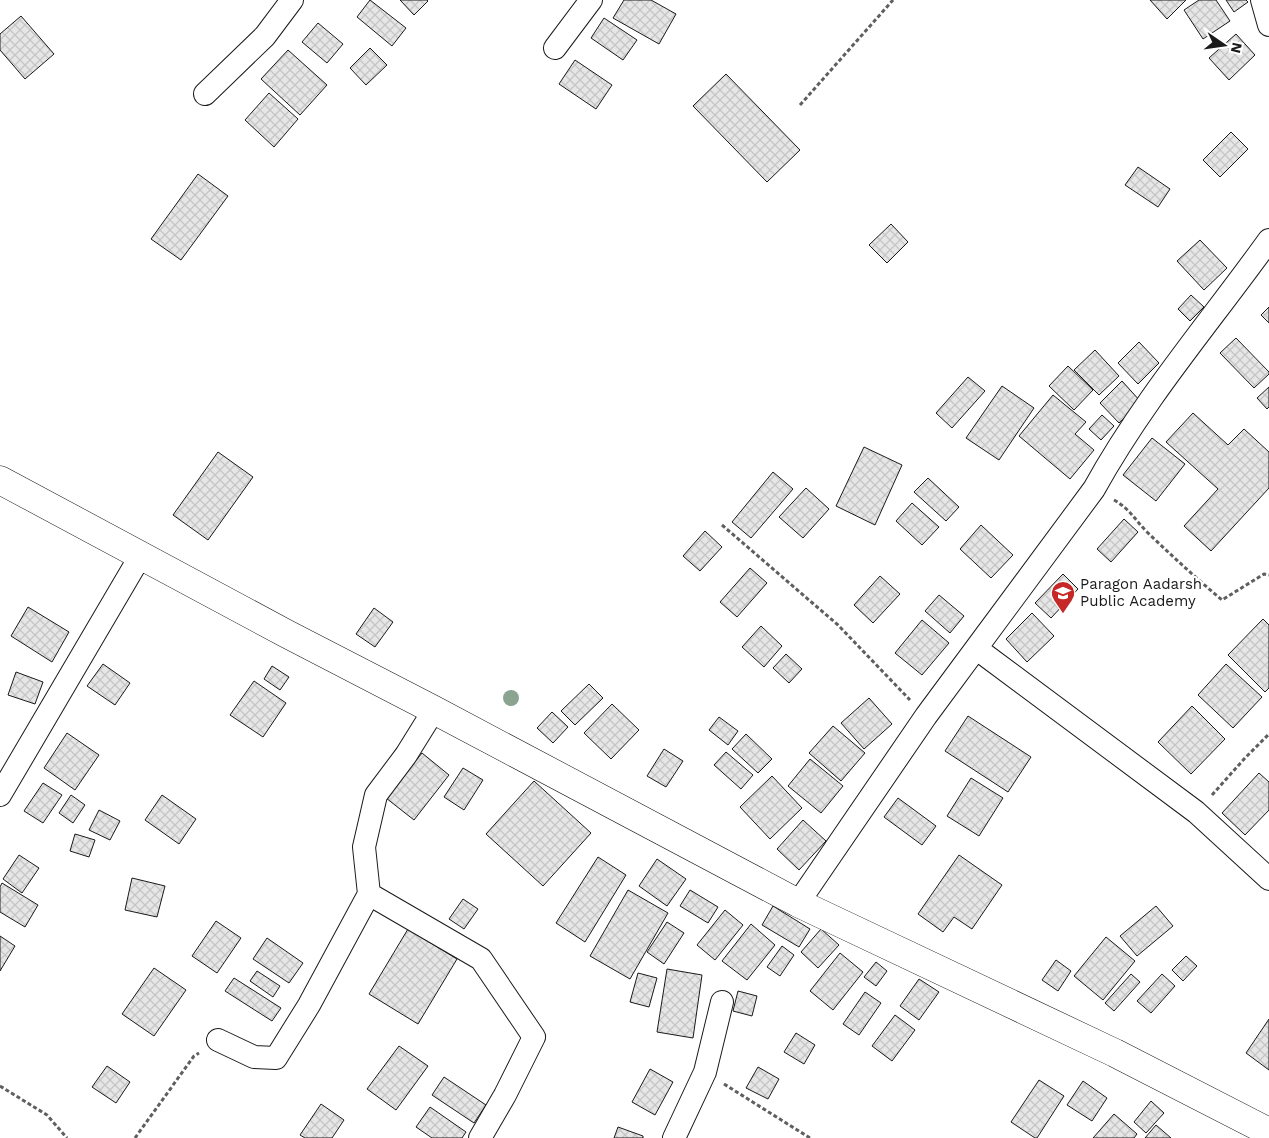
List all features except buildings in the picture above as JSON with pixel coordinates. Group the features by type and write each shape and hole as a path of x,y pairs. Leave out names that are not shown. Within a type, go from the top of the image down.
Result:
{"street":[{"path":"205,94 265,36 292,0"},
{"path":"555,48 591,0"},
{"path":"1262,0 1269,25"},
{"path":"798,903 926,716 1094,489 1111,458 1149,402 1269,240"},
{"path":"0,480 286,634 434,710 798,903 1115,1053 1269,1132"},
{"path":"0,794 141,555"},
{"path":"977,649 1196,812 1269,880"},
{"path":"218,1040 254,1057 276,1058 309,1005 369,894 364,847 376,795 406,755 434,710"},
{"path":"369,894 481,959 534,1037 505,1095 480,1138"},
{"path":"674,1138 705,1072 722,1002"}],"path":[{"path":"800,105 893,0"},
{"path":"1094,489 1125,506 1151,536 1222,600 1264,574 1269,575"},
{"path":"722,525 838,625 926,716"},
{"path":"1196,812 1269,734"},
{"path":"135,1138 194,1056 218,1040"},
{"path":"705,1072 810,1138"},
{"path":"0,1086 47,1114 67,1138"}],"place":[{"name":"Paragon Aadarsh Public Academy","path":"1063,614"}]}
